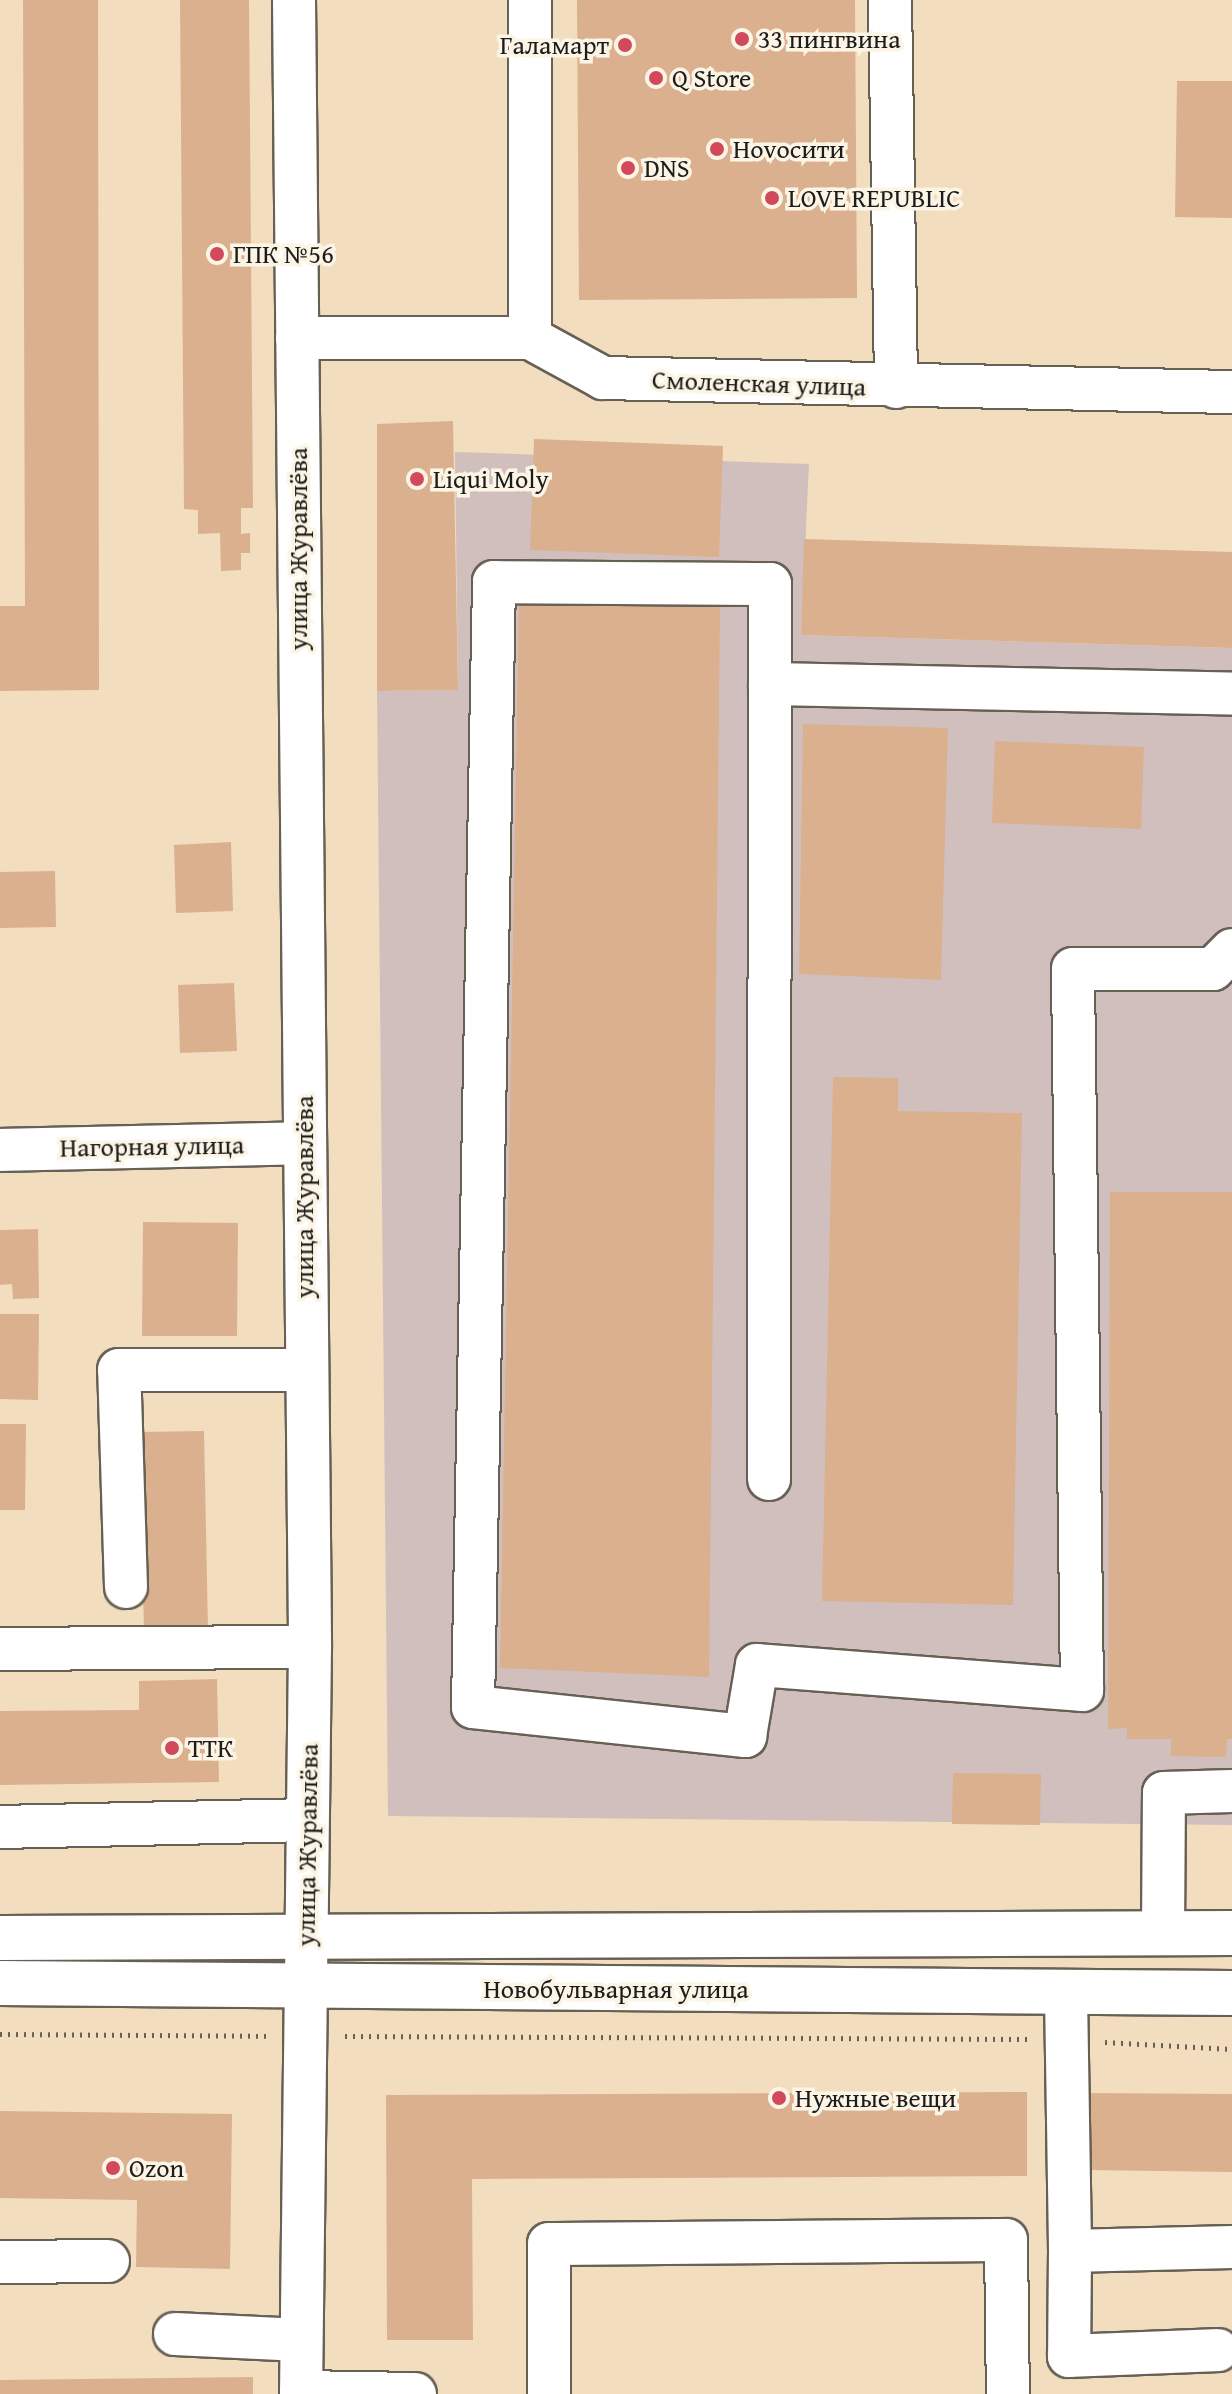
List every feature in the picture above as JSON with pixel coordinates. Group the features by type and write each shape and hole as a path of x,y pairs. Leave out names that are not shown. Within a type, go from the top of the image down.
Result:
{"main road":[{"name":"Новобульварная улица","path":"0,1938 1232,1933"},
{"name":"Новобульварная улица","path":"0,1983 1232,1993"}],"street":[{"name":"улица Журавлёва","path":"294,0 310,1647 301,2393"},
{"path":"530,0 530,338"},
{"path":"890,0 896,387"},
{"name":"Смоленская улица","path":"297,338 530,338 603,378 896,387 1232,392"},
{"path":"769,1479 770,584 494,582 473,1707 745,1736 757,1665 1082,1690 1073,969 1213,969 1232,950"},
{"path":"770,684 1232,694"},
{"name":"Нагорная улица","path":"0,1150 303,1143"},
{"path":"126,1587 119,1370 305,1370"},
{"path":"0,1649 310,1647"},
{"path":"1163,1933 1164,1793 1232,1791"},
{"path":"0,1827 307,1820"},
{"path":"1066,1993 1069,2356 1218,2350"},
{"path":"549,2394 549,2244 1006,2240 1008,2394"},
{"path":"1070,2251 1232,2247"},
{"path":"0,2262 108,2261"},
{"path":"175,2334 301,2340"},
{"path":"301,2393 415,2394"}],"path":[{"path":"0,2034 1064,2039 1232,2049"}],"shaded area":[{"path":"455,452 809,464 801,635 1232,648 1232,1825 388,1816 377,691 458,690"}],"building":[{"path":"23,0 98,0 99,690 0,691 0,606 25,606"},
{"name":"ГПК №56","path":"180,0 249,0 253,508 241,508 241,534 250,533 250,553 241,553 241,570 221,571 220,533 198,534 198,510 184,509"},
{"name":"Ноvосити","path":"577,0 855,0 857,298 579,300"},
{"path":"1177,81 1232,81 1232,218 1175,217"},
{"path":"453,421 458,690 377,691 377,424"},
{"path":"534,439 723,446 719,557 530,550"},
{"path":"804,539 1232,552 1232,648 801,635"},
{"path":"519,602 720,607 709,1677 500,1668"},
{"path":"803,724 948,728 941,980 799,974"},
{"path":"995,741 1144,747 1141,829 992,823"},
{"path":"231,842 233,911 176,913 174,845"},
{"path":"55,871 56,927 0,928 0,872"},
{"path":"234,983 237,1051 180,1053 178,985"},
{"path":"833,1077 898,1078 898,1111 1022,1113 1013,1605 822,1601"},
{"path":"1110,1192 1232,1192 1232,1739 1227,1739 1226,1757 1171,1756 1171,1739 1127,1739 1127,1728 1108,1729"},
{"path":"143,1222 238,1223 237,1336 142,1336"},
{"path":"38,1229 39,1298 13,1299 12,1284 0,1285 0,1230"},
{"path":"0,1314 39,1314 38,1400 0,1399"},
{"path":"0,1424 26,1424 25,1510 0,1510"},
{"path":"204,1431 208,1630 144,1632 139,1432"},
{"path":"217,1679 219,1782 0,1785 0,1711 139,1710 139,1681"},
{"path":"953,1773 1041,1774 1040,1825 952,1824"},
{"path":"1027,2092 1027,2176 472,2179 473,2340 387,2340 386,2095"},
{"path":"1085,2093 1232,2094 1232,2172 1084,2170"},
{"path":"0,2111 232,2114 230,2269 136,2267 137,2200 0,2198"},
{"path":"253,2377 253,2394 0,2394 0,2380"}],"place":[{"name":"33 пингвина","path":"742,39"},
{"name":"Галамарт","path":"625,45"},
{"name":"Q Store","path":"656,78"},
{"name":"Ноvосити","path":"717,149"},
{"name":"DNS","path":"628,168"},
{"name":"LOVE REPUBLIC","path":"772,198"},
{"name":"ГПК №56","path":"217,254"},
{"name":"Liqui Moly","path":"417,479"},
{"name":"ТТК","path":"172,1748"},
{"name":"Нужные вещи","path":"779,2098"},
{"name":"Ozon","path":"113,2168"}]}
